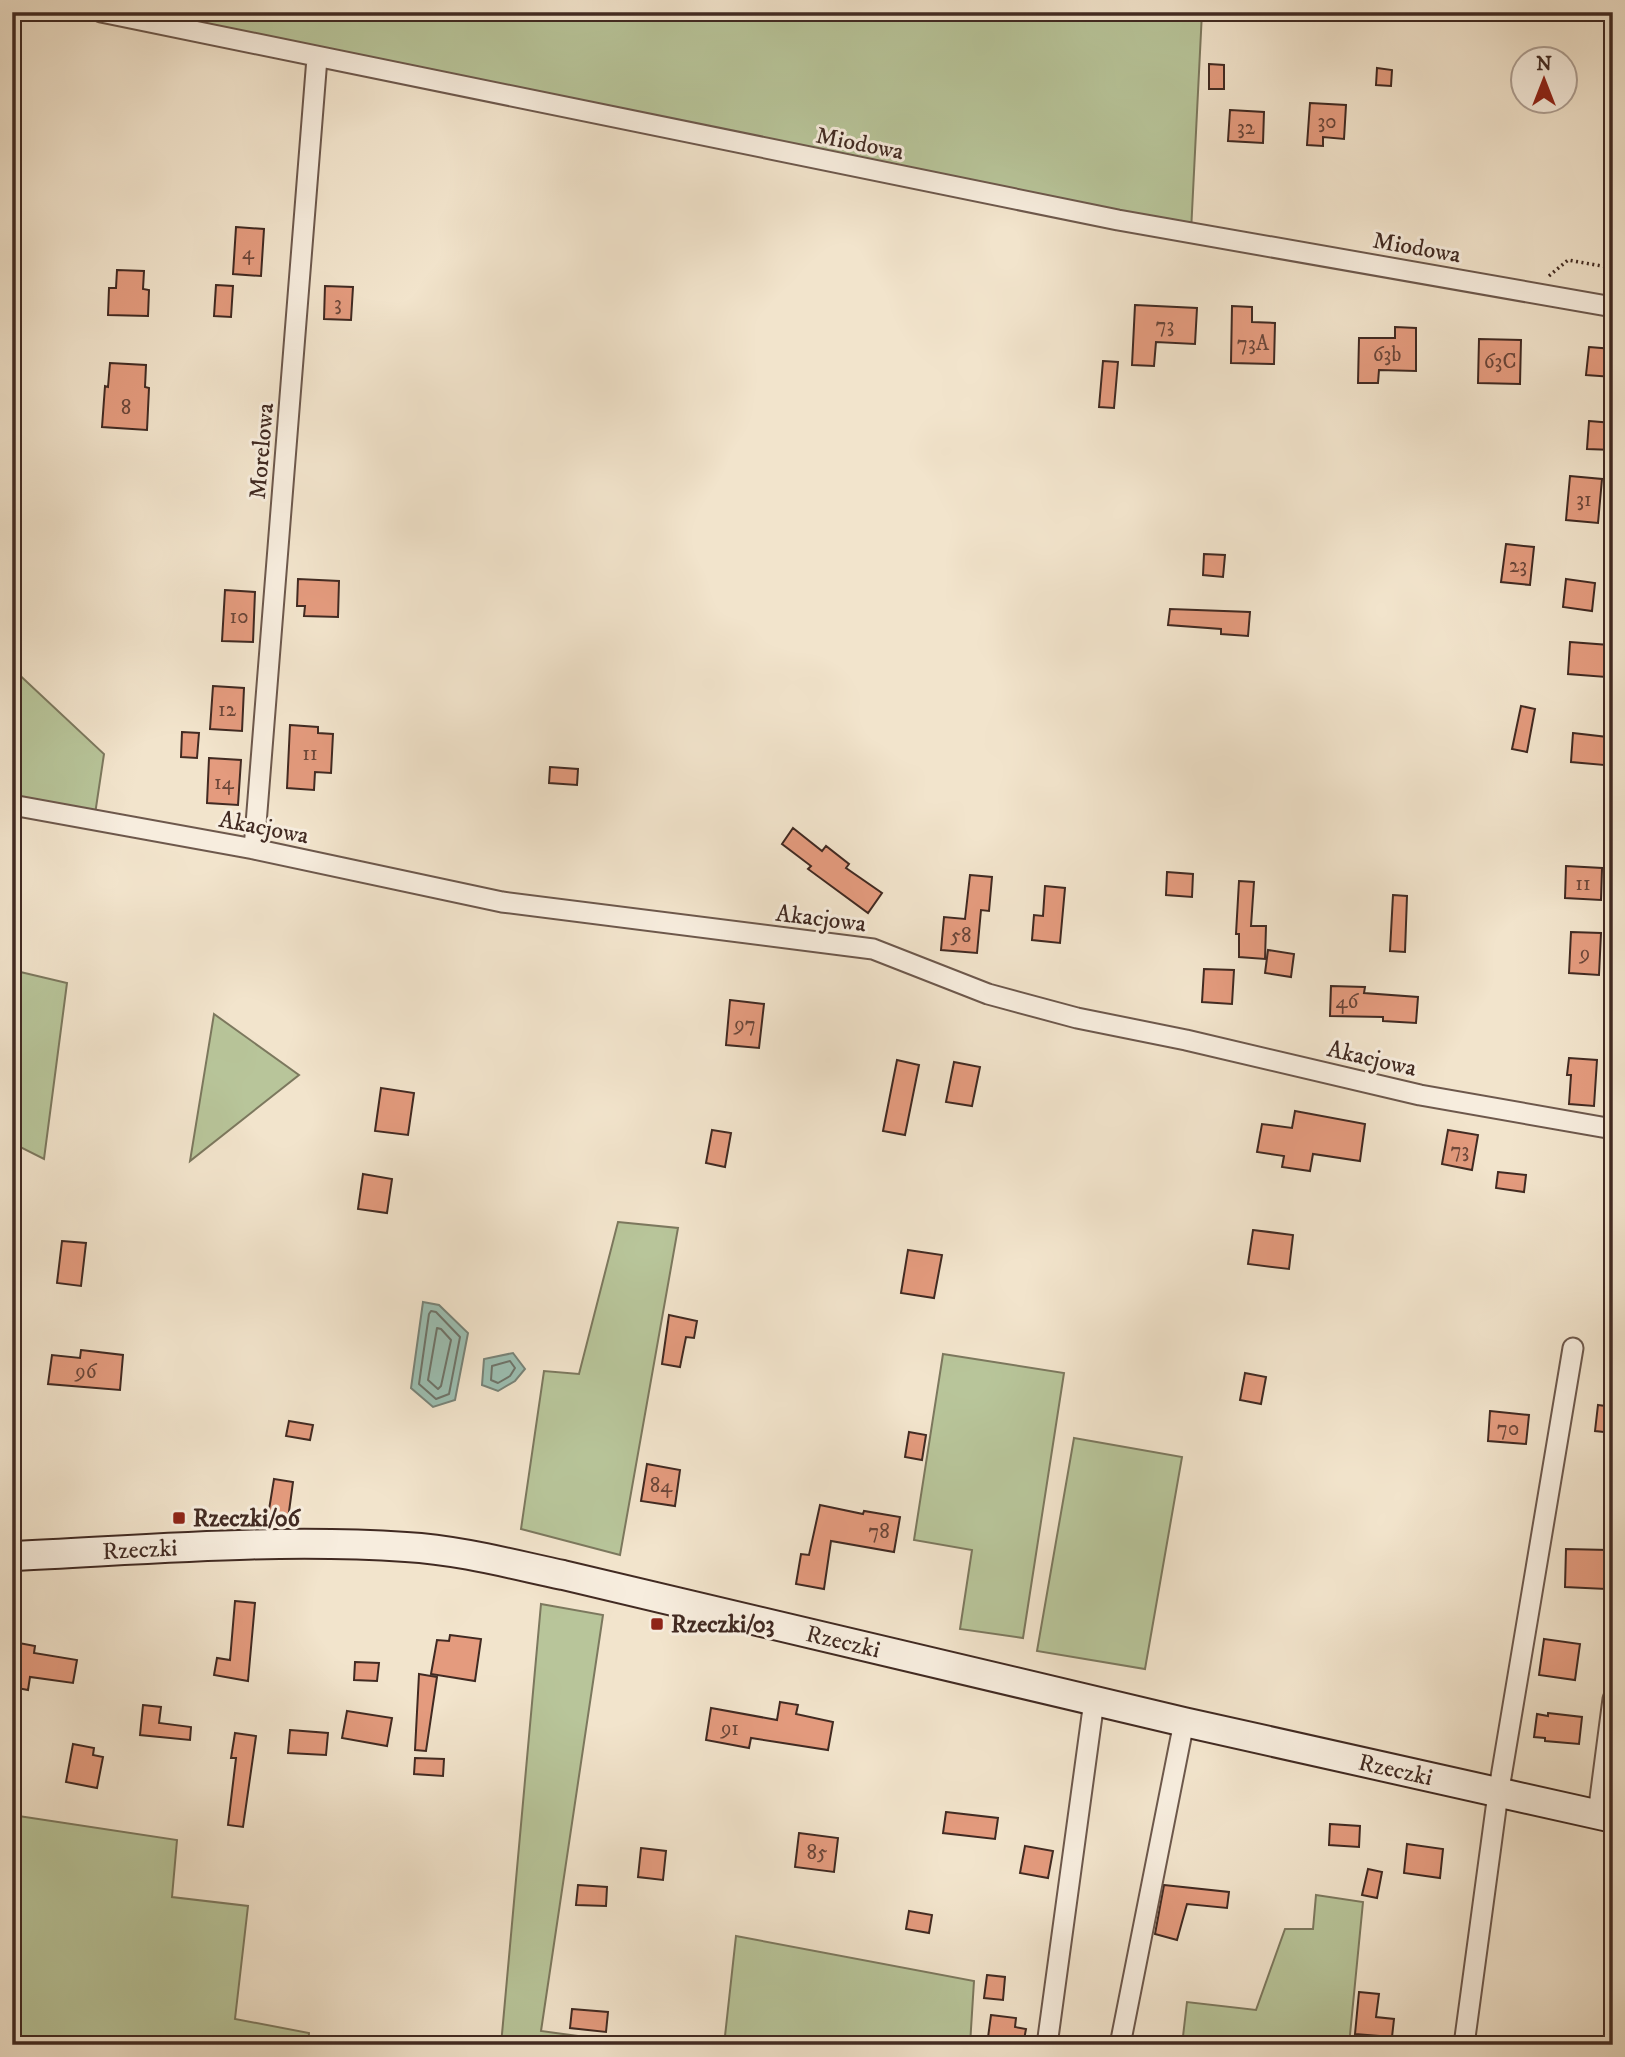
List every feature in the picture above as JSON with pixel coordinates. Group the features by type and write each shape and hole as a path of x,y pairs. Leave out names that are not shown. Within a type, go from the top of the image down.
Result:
{"main road":[{"name":"Rzeczki","path":"12,1556 300,1544 407,1547 465,1555 563,1575 1184,1722 1605,1816"}],"street":[{"name":"Miodowa","path":"101,12 1118,220 1613,307"},
{"name":"Morelowa","path":"254,849 317,58"},
{"name":"Akacjowa","path":"12,805 254,849 502,902 873,948 988,994 1077,1018 1186,1040 1420,1095 1613,1129"},
{"path":"1464,2045 1500,1791 1573,1348"},
{"name":"Rzeczki","path":"1605,1816 1613,1699"},
{"path":"1047,2045 1094,1701"},
{"path":"1119,2045 1184,1722"}],"shaded area":[{"path":"98,12 1202,12 1191,232"},
{"path":"12,668 104,754 94,821 12,804"},
{"path":"12,970 67,983 44,1159 12,1143"},
{"path":"214,1014 299,1075 190,1161"},
{"path":"618,1222 678,1228 620,1555 521,1529 544,1371 579,1374"},
{"path":"943,1354 1064,1373 1023,1638 960,1629 972,1550 914,1540"},
{"path":"1074,1438 1182,1457 1145,1669 1037,1651"},
{"path":"541,1604 603,1615 541,2031 645,2045 501,2045"},
{"path":"12,1815 177,1840 172,1897 248,1906 235,2019 309,2033 308,2045 12,2045"},
{"path":"1316,1895 1363,1902 1349,2045 1182,2045 1187,2002 1256,2010 1285,1929 1313,1929"},
{"path":"736,1936 974,1981 970,2045 724,2045"}],"water":[{"path":"423,1302 439,1305 468,1333 455,1400 433,1407 411,1388"},
{"path":"513,1353 525,1369 515,1381 498,1391 482,1385 484,1359"}],"building":[{"path":"1209,64 1224,65 1224,89 1209,89"},
{"path":"1377,68 1392,70 1391,86 1376,85"},
{"path":"1310,103 1346,105 1344,139 1323,137 1323,146 1307,145"},
{"path":"1230,110 1264,112 1263,143 1228,141"},
{"path":"236,227 264,229 261,276 233,274"},
{"path":"117,270 144,271 143,289 149,290 148,316 108,315 109,288 116,288"},
{"path":"216,285 233,286 231,317 214,316"},
{"path":"325,286 353,287 351,320 324,319"},
{"path":"1135,305 1197,308 1195,344 1156,342 1154,366 1132,365"},
{"path":"1232,306 1252,307 1252,322 1275,323 1274,364 1231,363"},
{"path":"1395,327 1416,328 1416,371 1379,370 1378,383 1358,383 1359,338 1395,338"},
{"path":"1479,339 1521,340 1520,384 1478,383"},
{"path":"1589,347 1613,349 1613,377 1586,375"},
{"path":"1103,361 1118,362 1114,408 1099,407"},
{"path":"110,363 146,365 145,387 149,388 147,430 102,427 105,386 108,387"},
{"path":"1589,421 1613,423 1613,450 1587,449"},
{"path":"1570,476 1602,479 1598,523 1566,520"},
{"path":"1506,544 1534,547 1530,585 1501,582"},
{"path":"1204,554 1225,555 1223,577 1203,575"},
{"path":"298,579 339,581 338,617 304,616 305,606 297,606"},
{"path":"1566,579 1595,583 1592,611 1563,607"},
{"path":"225,590 255,592 253,642 222,641"},
{"path":"1170,609 1250,612 1248,636 1221,634 1221,629 1168,625"},
{"path":"1570,642 1609,645 1606,677 1568,674"},
{"path":"213,686 244,688 242,731 210,729"},
{"path":"1521,706 1535,709 1527,752 1512,749"},
{"path":"290,725 318,727 318,733 333,734 331,773 315,772 314,790 287,788"},
{"path":"182,732 199,733 197,758 181,757"},
{"path":"1573,733 1607,737 1604,765 1571,762"},
{"path":"209,758 241,760 238,805 207,803"},
{"path":"550,767 578,769 577,785 549,783"},
{"path":"793,828 822,851 826,846 849,864 846,868 882,893 868,913 808,869 811,866 782,844"},
{"path":"1566,866 1602,868 1601,900 1565,898"},
{"path":"1167,872 1193,874 1192,897 1166,895"},
{"path":"970,875 992,877 989,911 981,910 977,953 941,950 944,917 965,919"},
{"path":"1239,881 1254,882 1251,926 1266,926 1265,959 1239,957 1239,934 1236,934"},
{"path":"1045,886 1065,888 1060,943 1032,940 1034,915 1043,916"},
{"path":"1393,895 1407,896 1405,952 1390,951"},
{"path":"1571,932 1601,933 1599,975 1569,973"},
{"path":"1268,950 1294,954 1291,977 1265,973"},
{"path":"1204,969 1234,970 1232,1004 1202,1002"},
{"path":"1331,986 1365,987 1364,993 1418,997 1416,1023 1383,1021 1383,1017 1330,1016"},
{"path":"730,1000 764,1004 759,1048 726,1045"},
{"path":"1569,1058 1597,1060 1594,1106 1569,1104"},
{"path":"897,1060 919,1065 905,1135 883,1131"},
{"path":"954,1062 980,1067 972,1106 946,1102"},
{"path":"381,1088 414,1093 408,1135 375,1131"},
{"path":"1295,1111 1365,1124 1360,1161 1313,1154 1310,1171 1282,1167 1284,1156 1257,1152 1262,1124 1292,1128"},
{"path":"712,1130 731,1133 725,1167 706,1163"},
{"path":"1448,1130 1478,1135 1472,1170 1442,1164"},
{"path":"1498,1172 1526,1175 1524,1192 1496,1188"},
{"path":"363,1174 392,1179 387,1213 358,1209"},
{"path":"1253,1230 1293,1235 1289,1269 1248,1264"},
{"path":"62,1241 86,1243 81,1286 57,1283"},
{"path":"908,1250 942,1255 934,1298 901,1293"},
{"path":"669,1315 697,1321 694,1338 686,1337 680,1367 662,1364"},
{"path":"81,1350 123,1355 120,1390 48,1384 52,1355 80,1358"},
{"path":"1245,1373 1266,1377 1261,1404 1240,1400"},
{"path":"1598,1405 1613,1407 1613,1433 1595,1431"},
{"path":"1490,1411 1529,1415 1526,1444 1488,1441"},
{"path":"289,1421 313,1425 310,1440 286,1436"},
{"path":"909,1432 926,1435 922,1460 905,1457"},
{"path":"647,1464 680,1470 675,1506 641,1501"},
{"path":"274,1479 293,1482 288,1519 268,1516"},
{"path":"820,1505 863,1514 864,1511 900,1517 894,1552 831,1541 824,1589 796,1584 801,1554 809,1555"},
{"path":"1566,1549 1608,1550 1606,1589 1565,1587"},
{"path":"235,1601 255,1603 248,1681 214,1675 217,1658 230,1660"},
{"path":"450,1635 481,1639 475,1681 431,1674 437,1640 449,1641"},
{"path":"1544,1639 1580,1644 1575,1680 1539,1675"},
{"path":"19,1643 35,1646 34,1653 77,1660 73,1683 30,1677 28,1690 12,1687"},
{"path":"355,1662 379,1663 377,1681 354,1680"},
{"path":"419,1674 437,1677 426,1751 415,1750"},
{"path":"780,1702 798,1705 796,1714 833,1722 828,1750 751,1738 749,1748 706,1740 711,1708 777,1720"},
{"path":"143,1705 161,1707 159,1723 191,1727 190,1740 140,1735"},
{"path":"347,1711 392,1718 387,1746 342,1738"},
{"path":"1548,1713 1582,1717 1579,1744 1545,1741 1545,1738 1534,1737 1537,1714 1548,1716"},
{"path":"290,1730 328,1733 326,1755 288,1753"},
{"path":"235,1733 256,1736 243,1827 228,1825 236,1758 231,1758"},
{"path":"73,1744 94,1748 93,1755 103,1757 97,1788 66,1782"},
{"path":"415,1758 444,1759 443,1776 414,1774"},
{"path":"946,1812 998,1818 995,1839 943,1833"},
{"path":"1330,1824 1360,1826 1359,1847 1329,1845"},
{"path":"799,1833 838,1838 834,1872 795,1867"},
{"path":"1407,1844 1443,1849 1440,1878 1404,1873"},
{"path":"1025,1846 1053,1851 1048,1878 1020,1873"},
{"path":"641,1848 666,1851 663,1880 638,1877"},
{"path":"1368,1869 1382,1872 1377,1898 1362,1895"},
{"path":"578,1885 607,1887 606,1906 576,1905"},
{"path":"1164,1885 1229,1892 1227,1908 1187,1904 1177,1940 1155,1934"},
{"path":"909,1911 932,1915 929,1933 906,1929"},
{"path":"987,1975 1005,1977 1003,2000 984,1998"},
{"path":"1359,1992 1379,1994 1376,2017 1394,2019 1392,2037 1355,2034"},
{"path":"572,2009 608,2012 606,2032 570,2028"},
{"path":"991,2015 1016,2018 1015,2027 1026,2029 1023,2045 987,2045"}],"place":[{"name":"Rzeczki/06","path":"179,1518"},
{"name":"Rzeczki/03","path":"657,1624"}]}
